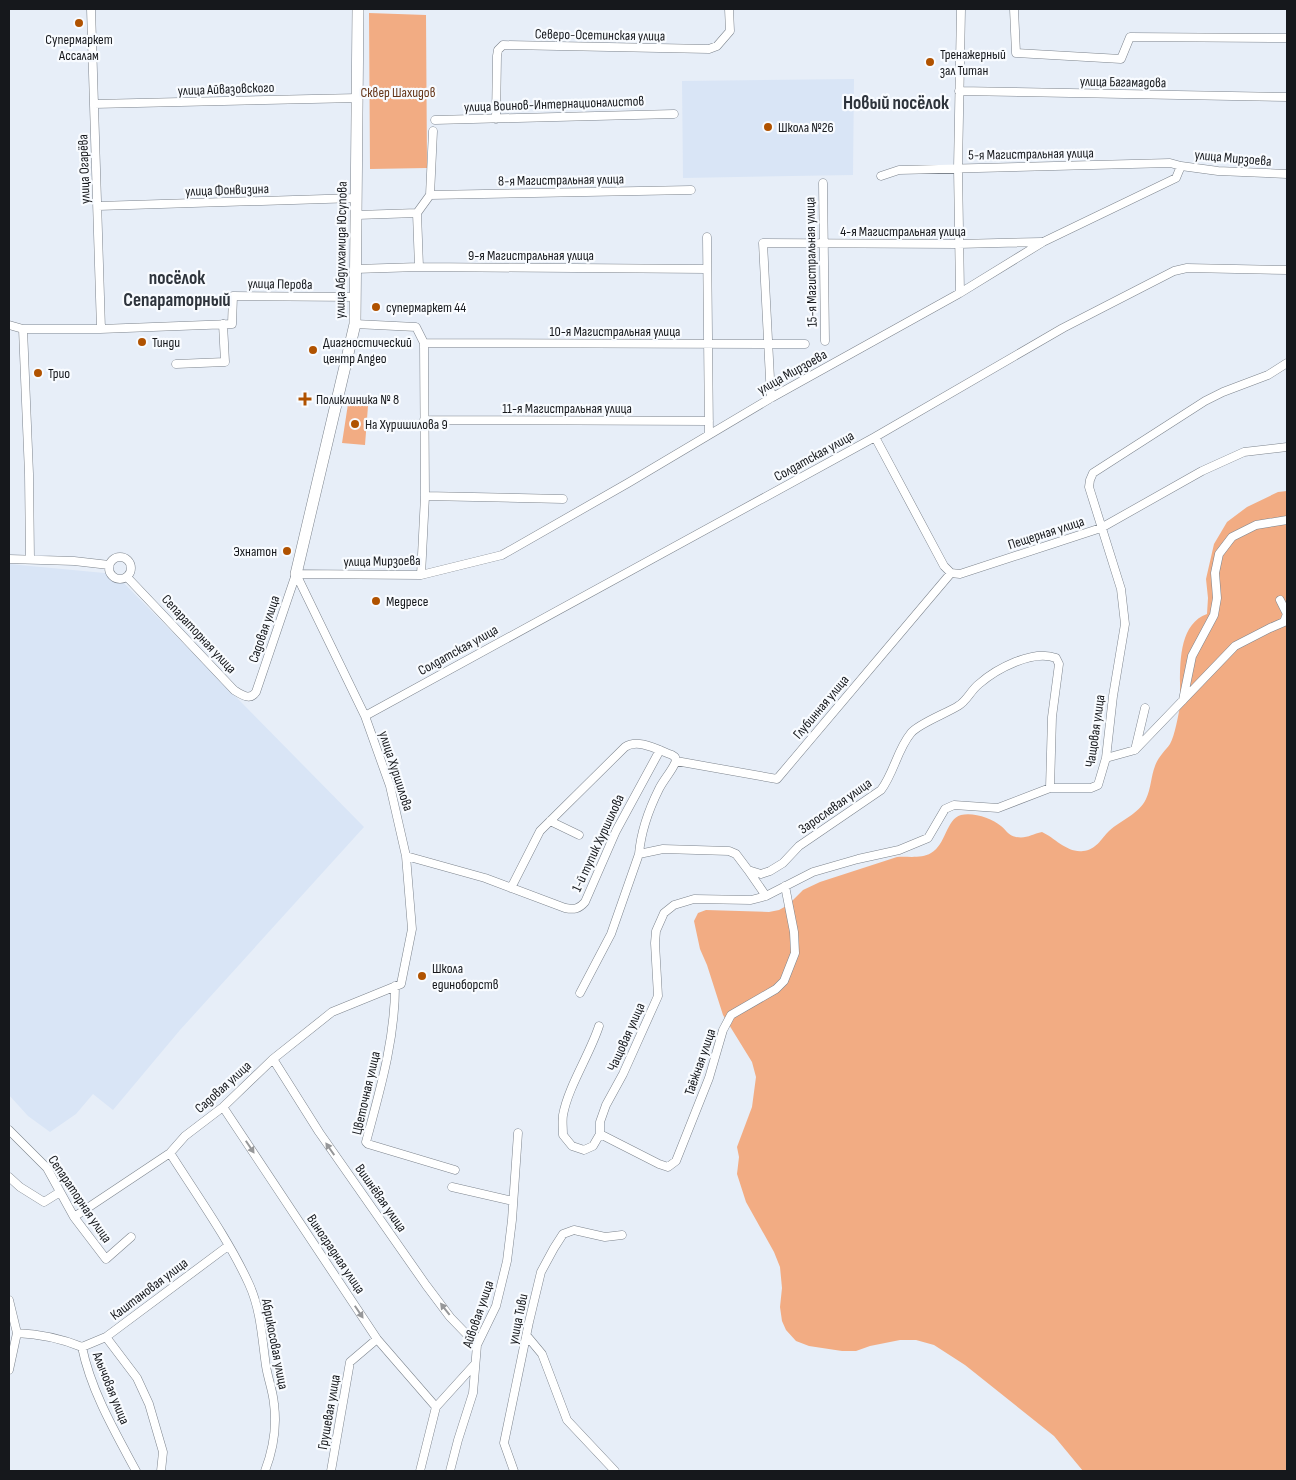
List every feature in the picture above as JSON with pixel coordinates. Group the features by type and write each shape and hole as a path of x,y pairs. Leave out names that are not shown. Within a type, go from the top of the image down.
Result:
{"street":[{"name":"улица Огарёва","path":"91,9 101,329"},
{"name":"улица Абдулхамида Юсупова","path":"296,574 355,324 358,9"},
{"name":"Северо-Осетинская улица","path":"496,119 497,56 498,50 503,45 709,49 717,46 730,30 729,9"},
{"path":"960,293 958,168 961,9"},
{"path":"1014,9 1016,53 1121,59 1130,37 1287,38"},
{"name":"улица Багамадова","path":"959,91 1287,97"},
{"name":"улица Айвазовского","path":"94,104 358,98"},
{"name":"улица Воинов-Интернационалистов","path":"435,120 674,114"},
{"path":"419,267 417,213 430,195 433,130"},
{"name":"5-я Магистральная улица","path":"881,176 898,170 958,168 1170,163 1181,166"},
{"name":"улица Мирзоева","path":"296,574 421,575 502,555 771,398 960,293 1043,242 1170,182 1176,178 1181,166 1218,171 1287,174"},
{"name":"15-я Магистральная улица","path":"822,183 825,342"},
{"name":"8-я Магистральная улица","path":"430,195 691,190"},
{"name":"улица Фонвизина","path":"98,206 357,198"},
{"path":"357,215 417,213"},
{"path":"707,237 709,434"},
{"name":"4-я Магистральная улица","path":"768,344 764,243 958,244 1043,242"},
{"name":"9-я Магистральная улица","path":"355,268 707,269"},
{"name":"Солдатская улица","path":"365,716 875,437 1022,351 1174,271 1187,268 1287,270"},
{"name":"улица Перова","path":"223,324 232,324 232,296 355,297"},
{"path":"9,325 23,329 101,329 223,324 225,362 176,364"},
{"path":"355,324 416,327 424,343 425,496 421,575"},
{"path":"23,329 29,474 30,559"},
{"name":"10-я Магистральная улица","path":"424,343 806,344"},
{"path":"768,344 771,398"},
{"name":"Чащовая улица","path":"600,1134 600,1122 606,1104 624,1074 658,996 655,943 659,922 664,913 674,905 694,899 751,900 766,896 813,872 899,850 928,838 945,809 954,805 998,808 1050,788 1091,788 1098,785 1106,758 1124,624 1121,589 1090,487 1093,473 1205,401 1268,375 1287,363"},
{"name":"11-я Магистральная улица","path":"424,420 709,421"},
{"path":"875,437 944,566 951,573"},
{"name":"Пещерная улица","path":"951,573 960,574 1101,528 1202,471 1244,452 1287,447"},
{"path":"425,496 563,498"},
{"path":"1183,700 1192,656 1214,615 1217,598 1215,573 1219,554 1232,537 1256,525 1287,520"},
{"path":"118,557 127,560 131,567 127,577 120,580 112,577 109,565 111,561 118,557"},
{"path":"9,559 87,562 109,565"},
{"name":"Глубинная улица","path":"676,761 776,779 951,573"},
{"name":"Садовая улица","path":"256,692 296,574"},
{"name":"улица Хуршилова","path":"296,574 365,716 390,786 406,856 412,929 401,984 395,986"},
{"name":"Сепараторная улица","path":"127,577 234,690 242,696 249,697 256,692"},
{"path":"1106,758 1135,750 1235,646 1284,622 1287,614 1280,600"},
{"name":"Зарослевая улица","path":"748,870 761,874 770,871 783,863 800,846 880,790 889,779 902,746 912,730 961,705 977,685 994,671 1019,661 1049,655 1056,658 1059,664 1052,717 1050,788"},
{"path":"1135,750 1145,708"},
{"path":"511,888 540,831 631,743 660,750 675,757 676,761 660,787 651,808 641,838 639,854 611,934 580,993"},
{"name":"1-й тупик Хуршилова","path":"406,856 485,878 573,910 585,902 628,808 660,750"},
{"path":"550,821 579,835"},
{"path":"639,854 663,849 729,851 736,854 766,896"},
{"name":"Таёжная улица","path":"600,1134 659,1164 668,1167 676,1161 709,1078 723,1030 731,1015 776,990 784,981 795,953 794,932 785,886"},
{"name":"Садовая улица","path":"74,1217 170,1153 185,1136 223,1107 273,1059 332,1012 395,986"},
{"name":"Цветочная улица","path":"395,986 395,1014 387,1061 366,1142 456,1170"},
{"path":"599,1026 592,1046 572,1088 563,1114 562,1134 572,1146 584,1150 593,1146 600,1134"},
{"name":"Вишнёвая улица","path":"273,1059 319,1132 426,1284 450,1317 477,1345"},
{"name":"Виноградная улица","path":"223,1107 378,1339 436,1407"},
{"name":"Сепараторная улица","path":"9,1130 48,1168 74,1217 106,1259 131,1237"},
{"name":"Айвовая улица","path":"450,1471 473,1393 477,1345 496,1306 507,1261 518,1133"},
{"name":"Абрикосовая улица","path":"170,1153 250,1285 259,1317 274,1404 275,1429 271,1457 265,1471"},
{"path":"9,1177 44,1202 60,1192"},
{"path":"452,1187 513,1201"},
{"name":"улица Тиви","path":"514,1471 504,1443 541,1272 563,1234 574,1230 605,1237 622,1235"},
{"name":"Каштановая улица","path":"82,1347 106,1337 228,1246"},
{"path":"9,1300 17,1333 9,1370"},
{"name":"Алычовая улица","path":"17,1333 40,1334 62,1339 82,1347 86,1365 111,1424 136,1471"},
{"path":"527,1336 542,1354 567,1420 615,1471"},
{"path":"106,1337 137,1378 149,1404 162,1452 161,1471"},
{"name":"Грушевая улица","path":"331,1471 350,1362 378,1339"},
{"path":"420,1471 436,1407 475,1364"}],"shaded area":[{"name":"Школа №26","path":"854,79 853,175 683,178 682,81"},
{"path":"9,564 115,574 364,827 180,1030 113,1110 93,1094 76,1114 50,1132 28,1116 9,1095"}],"green space":[{"name":"Сквер Шахидов","path":"369,13 426,15 427,168 370,169"},
{"name":"На Хуришилова 9","path":"348,404 368,406 365,445 342,443"},
{"path":"1287,491 1287,1471 1083,1471 1054,1436 965,1365 934,1345 916,1340 900,1340 856,1351 842,1351 809,1346 796,1341 786,1330 782,1321 780,1307 782,1288 780,1267 774,1252 746,1202 737,1174 739,1157 737,1147 752,1107 756,1077 752,1062 723,1015 700,949 694,921 698,913 706,910 769,912 779,910 788,905 803,890 820,882 897,857 927,855 940,844 956,817 966,814 988,818 1016,837 1026,837 1042,832 1072,850 1088,850 1098,844 1109,831 1143,804 1148,795 1156,763 1172,740 1181,705 1180,667 1183,645 1191,626 1207,614 1206,579 1214,544 1227,522 1247,507 1278,492"}],"place":[{"name":"Супермаркет Ассалам","path":"79,23"},
{"name":"Тренажерный зал Титан","path":"930,62"},
{"name":"Школа №26","path":"768,127"},
{"name":"супермаркет 44","path":"376,307"},
{"name":"Тинди","path":"142,342"},
{"name":"Диагностический центр Angeo","path":"313,350"},
{"name":"Трио","path":"38,373"},
{"name":"Поликлиника № 8","path":"305,399"},
{"name":"На Хуришилова 9","path":"355,424"},
{"name":"Эхнатон","path":"287,551"},
{"name":"Медресе","path":"376,601"},
{"name":"Школа единоборств","path":"422,976"}],"district":[{"name":"Новый посёлок","path":"896,103"},
{"name":"посёлок Сепараторный","path":"177,289"}]}
